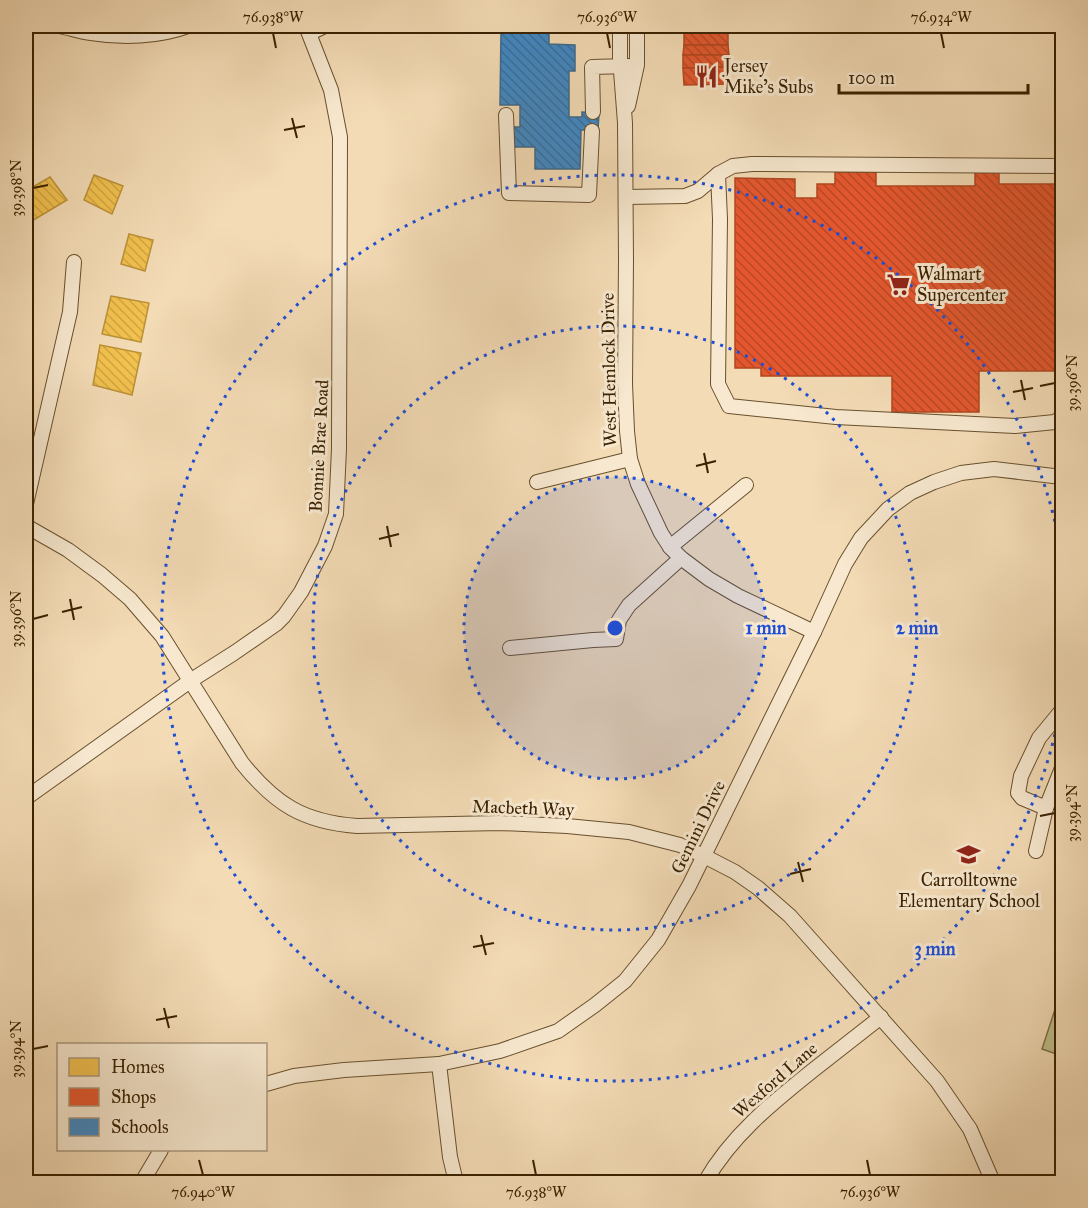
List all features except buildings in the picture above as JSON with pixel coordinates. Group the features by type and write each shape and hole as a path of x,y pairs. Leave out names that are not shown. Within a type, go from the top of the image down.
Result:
{"street":[{"path":"59,26 91,33 116,35 149,35 188,26"},
{"path":"308,29 326,26"},
{"name":"West Hemlock Drive","path":"620,26 625,123 625,384 630,459 638,484 661,533 681,558 709,579 738,596 814,632"},
{"name":"West Hemlock Drive","path":"625,123 637,64 637,26"},
{"name":"Bonnie Brae Road","path":"26,798 190,681 276,624 301,592 325,546 336,514 339,449 340,137 331,90 308,29"},
{"path":"593,112 592,67 621,67 637,64"},
{"path":"506,115 509,193 589,195 592,130"},
{"path":"626,197 685,196 698,191 718,174 733,166 752,164 1062,166"},
{"path":"718,174 720,219 718,384 729,406 836,417 1015,426 1055,422 1062,417"},
{"path":"26,504 70,312 74,262"},
{"path":"537,482 630,459"},
{"name":"Gemini Drive","path":"267,1084 294,1076 345,1070 439,1064 500,1051 558,1030 595,1005 625,981 658,940 705,856 845,564 861,538 888,508 934,482 961,474 994,469 1062,477"},
{"path":"670,547 746,485"},
{"name":"Macbeth Way","path":"26,526 69,550 130,599 162,636 242,763 257,781 282,803 304,815 335,825 500,823 629,832 680,844 735,872 758,888 790,916 937,1081 970,1129 993,1182"},
{"path":"510,648 616,639 619,620 629,605 681,558"},
{"path":"1046,807 1022,798 1018,794 1021,776 1039,738 1062,710"},
{"path":"1035,851 1046,807 1062,768"},
{"name":"Wexford Lane","path":"705,1182 741,1133 775,1101 881,1017"},
{"path":"439,1064 450,1157 456,1182"},
{"path":"142,1182 160,1151"}],"green space":[{"path":"1062,988 1062,1056 1042,1049"}],"place":[{"name":"Jersey Mike's Subs","path":"706,76"},
{"name":"Walmart Supercenter","path":"899,284"},
{"name":"Carrolltowne Elementary School","path":"969,854"}]}
